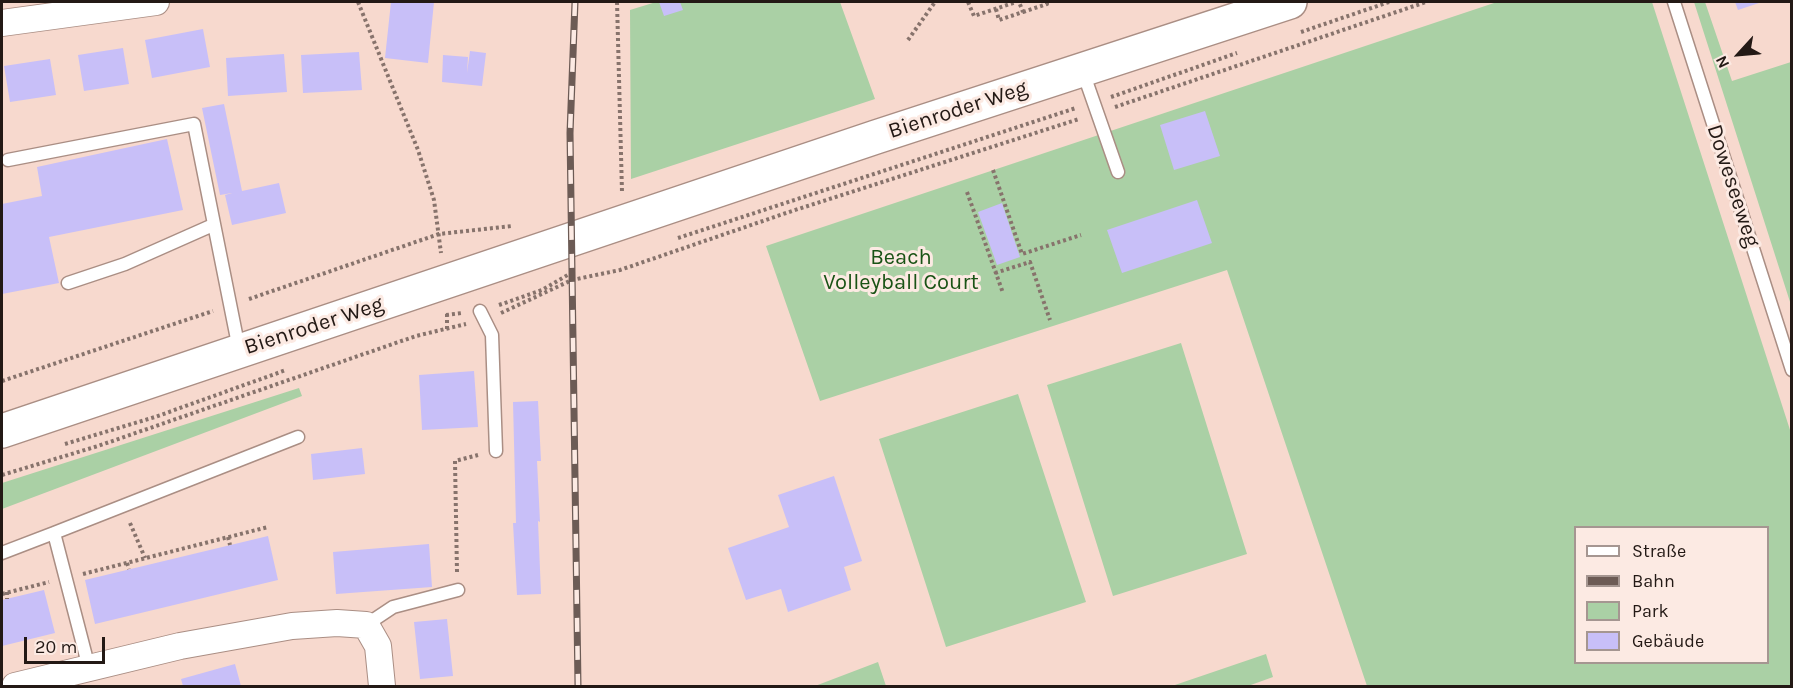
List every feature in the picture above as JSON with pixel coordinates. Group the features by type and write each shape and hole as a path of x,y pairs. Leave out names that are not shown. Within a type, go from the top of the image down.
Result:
{"main road":[{"name":"Bienroder Weg","path":"2,431 1290,2"}],"street":[{"path":"2,23 156,2"},
{"path":"15,687 180,646 292,626 338,623 366,625 378,646 382,687"}],"lane":[{"name":"Doweseeweg","path":"1674,2 1791,370"},
{"path":"1083,70 1118,172"},
{"path":"8,160 194,124 239,351"},
{"path":"68,283 125,264 213,225"},
{"path":"481,315 492,335 496,451"},
{"path":"2,554 298,436"},
{"path":"54,533 88,668"},
{"path":"366,625 393,607 458,590"}],"path":[{"path":"358,2 421,160 434,200 439,234"},
{"path":"617,2 622,196 633,192"},
{"path":"908,40 934,2"},
{"path":"968,2 974,16 1018,2 1023,12"},
{"path":"996,9 999,20 1047,4 1047,2"},
{"path":"1290,35 1389,2"},
{"path":"667,241 1426,2"},
{"path":"440,316 481,315 572,280 620,270 1095,108 1246,50"},
{"path":"993,170 1022,254 1081,235"},
{"path":"967,192 1003,293"},
{"path":"2,381 439,234 516,225"},
{"path":"995,273 1030,262 1050,320"},
{"path":"2,475 110,442 375,349 447,329 542,290 580,268"},
{"path":"447,315 447,329"},
{"path":"56,447 155,417 290,368"},
{"path":"458,590 455,461 496,451"},
{"path":"123,506 145,558"},
{"path":"7,599 4,593 268,527"},
{"path":"228,537 230,545"},
{"path":"170,552 171,559"},
{"path":"127,563 129,569"}],"green space":[{"path":"656,2 840,2 875,99 631,179 630,10"},
{"name":"Beach Volleyball Court","path":"1497,2 1652,2 1791,433 1791,686 1367,686 1227,270 820,401 766,246"},
{"path":"1694,2 1705,2 1732,81 1791,62 1791,305"},
{"path":"1181,343 1247,554 1113,596 1047,385"},
{"path":"299,388 302,396 2,509 2,483"},
{"path":"1018,394 1086,602 946,647 879,439"},
{"path":"1266,654 1273,677 1248,686 1172,686"},
{"path":"878,662 886,686 815,686"}],"building":[{"path":"391,2 434,2 428,63 385,58"},
{"path":"659,2 680,2 683,10 664,16"},
{"path":"1735,2 1762,2 1738,10"},
{"path":"203,29 210,67 152,78 145,40"},
{"path":"123,48 129,84 84,91 78,55"},
{"path":"470,51 486,53 482,86 442,82 443,55 468,57 467,73"},
{"path":"359,52 362,90 303,93 301,55"},
{"path":"284,54 287,92 228,96 226,58"},
{"path":"50,59 56,95 10,102 4,66"},
{"path":"224,104 242,191 279,183 286,213 232,225 225,195 232,193 220,195 202,108"},
{"path":"1205,111 1220,156 1174,170 1160,125"},
{"path":"167,139 183,210 49,237 59,283 2,294 2,204 42,196 37,167"},
{"path":"1197,200 1212,243 1122,273 1107,230"},
{"path":"1002,203 1020,257 997,265 978,212"},
{"path":"474,371 478,427 422,430 419,375"},
{"path":"538,401 541,461 537,461 541,594 517,595 513,523 516,523 513,402"},
{"path":"362,448 365,474 313,480 311,454"},
{"path":"834,476 862,561 844,567 851,590 788,612 781,589 746,600 728,548 789,527 778,495"},
{"path":"268,536 278,580 95,624 85,580"},
{"path":"429,544 432,587 336,594 333,552"},
{"path":"44,590 55,633 2,646 2,600"},
{"path":"447,619 453,676 420,679 414,622"},
{"path":"235,664 241,686 183,686 181,679"}],"railway":[{"path":"575,2 570,133 578,686"}]}
